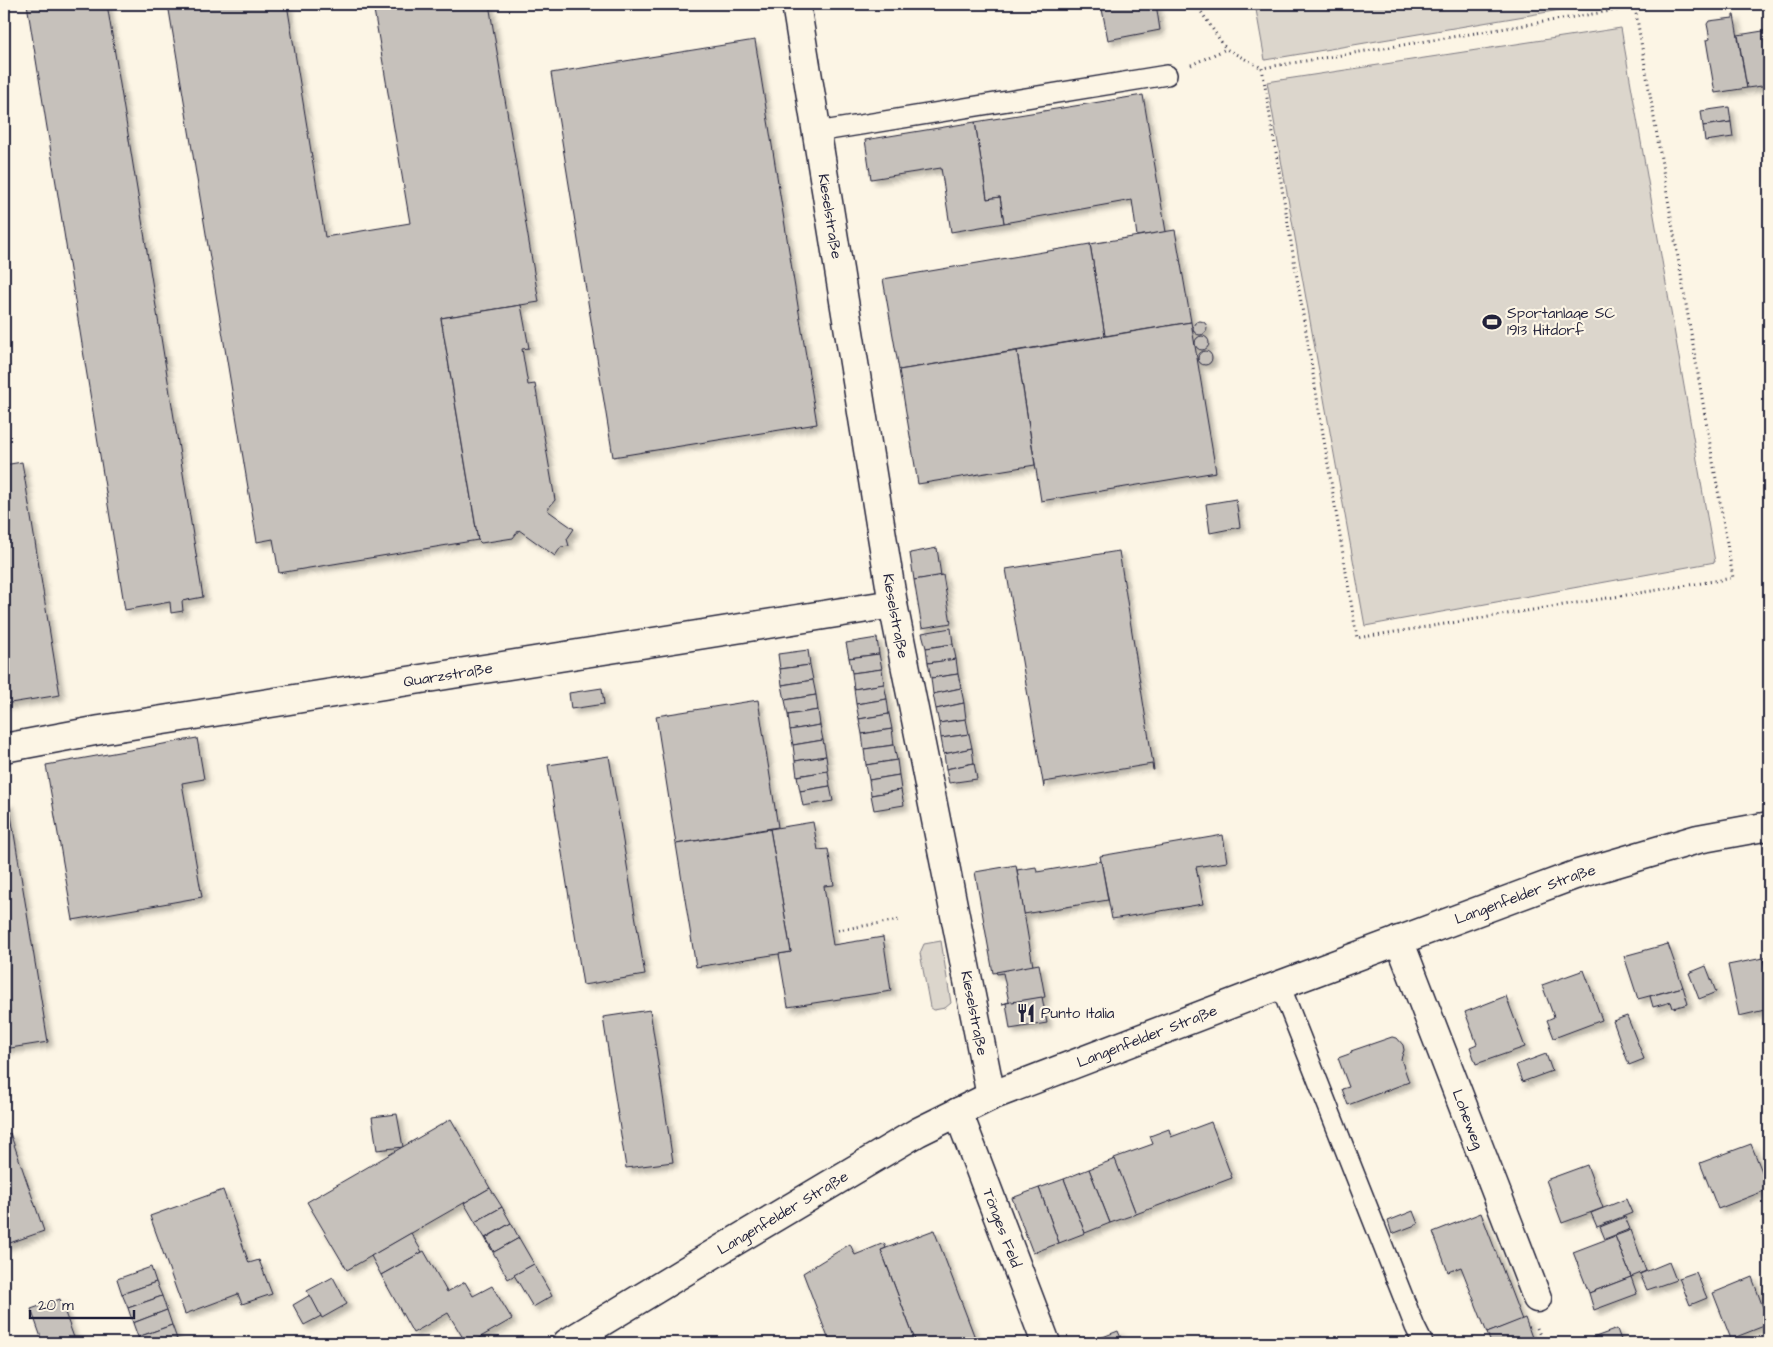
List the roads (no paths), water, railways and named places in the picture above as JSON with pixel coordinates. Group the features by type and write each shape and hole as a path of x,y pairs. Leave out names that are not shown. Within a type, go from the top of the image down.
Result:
{"street":[{"name":"Kieselstraße","path":"796,4 893,604 991,1096"},
{"name":"Quarzstraße","path":"4,748 100,730 893,604"},
{"name":"Langenfelder Straße","path":"567,1343 725,1246 918,1132 991,1096 1280,984 1575,875 1698,839 1769,826"},
{"name":"Loheweg","path":"1399,940 1537,1298"},
{"name":"Tönges Feld","path":"958,1112 1046,1343"}],"lane":[{"path":"817,132 1167,75"},
{"path":"1280,984 1415,1328 1424,1343"}],"place":[{"name":"Sportanlage SC 1913 Hitdorf","path":"1492,322"},
{"name":"Punto Italia","path":"1026,1013"}]}
